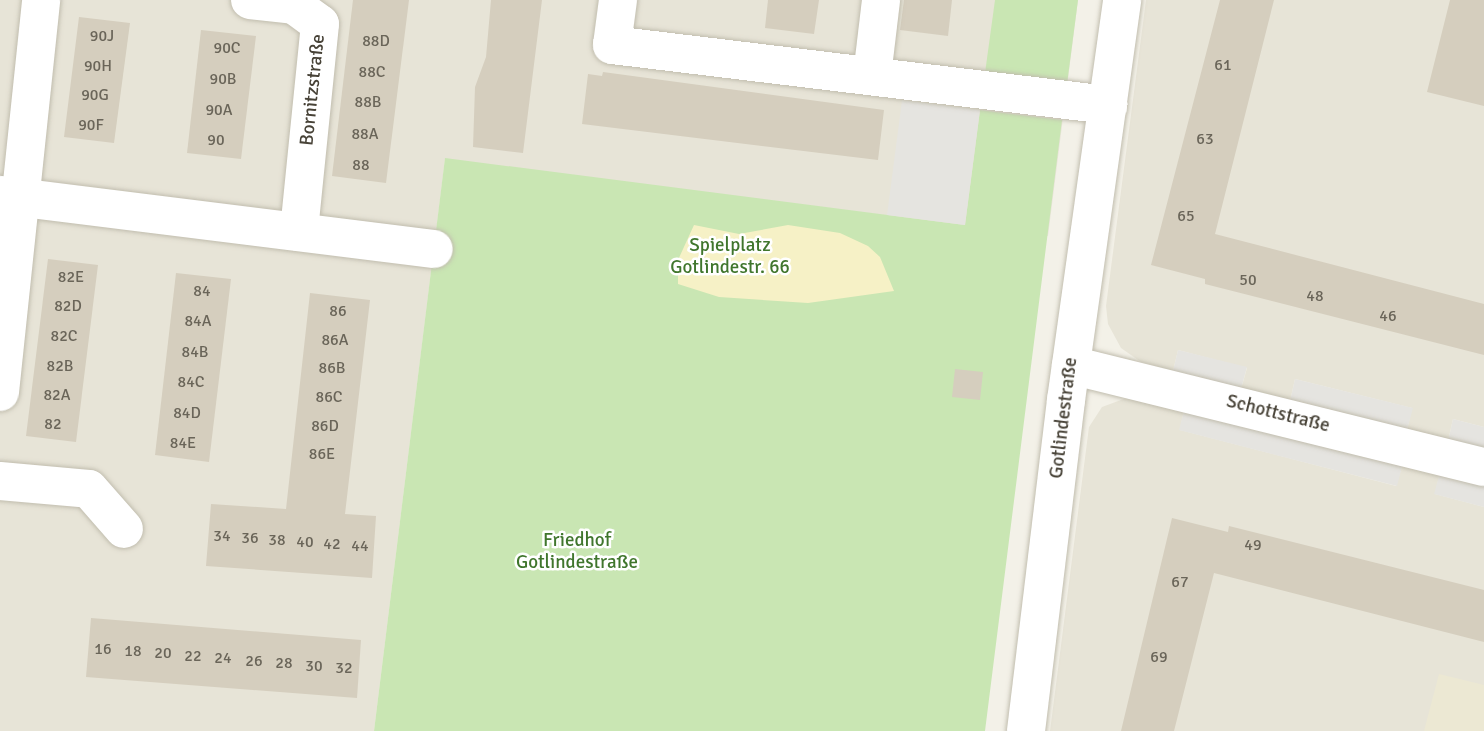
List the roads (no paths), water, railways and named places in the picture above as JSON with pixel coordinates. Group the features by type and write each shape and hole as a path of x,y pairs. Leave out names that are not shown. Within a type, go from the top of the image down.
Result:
{"street":[{"path":"0,392 10,197 41,0"},
{"name":"Bornitzstraße","path":"250,0 294,5 320,24 299,232"},
{"path":"618,0 612,44 1108,105"},
{"path":"872,76 881,0"},
{"name":"Gotlindestraße","path":"1026,731 1071,365 1122,0"},
{"path":"10,197 434,249"},
{"name":"Schottstraße","path":"1071,365 1484,467"},
{"path":"0,481 89,489 124,529"}],"park label":[{"name":"Spielplatz Gotlindestr. 66","path":"730,257"},
{"name":"Friedhof Gotlindestraße","path":"577,552"}]}
